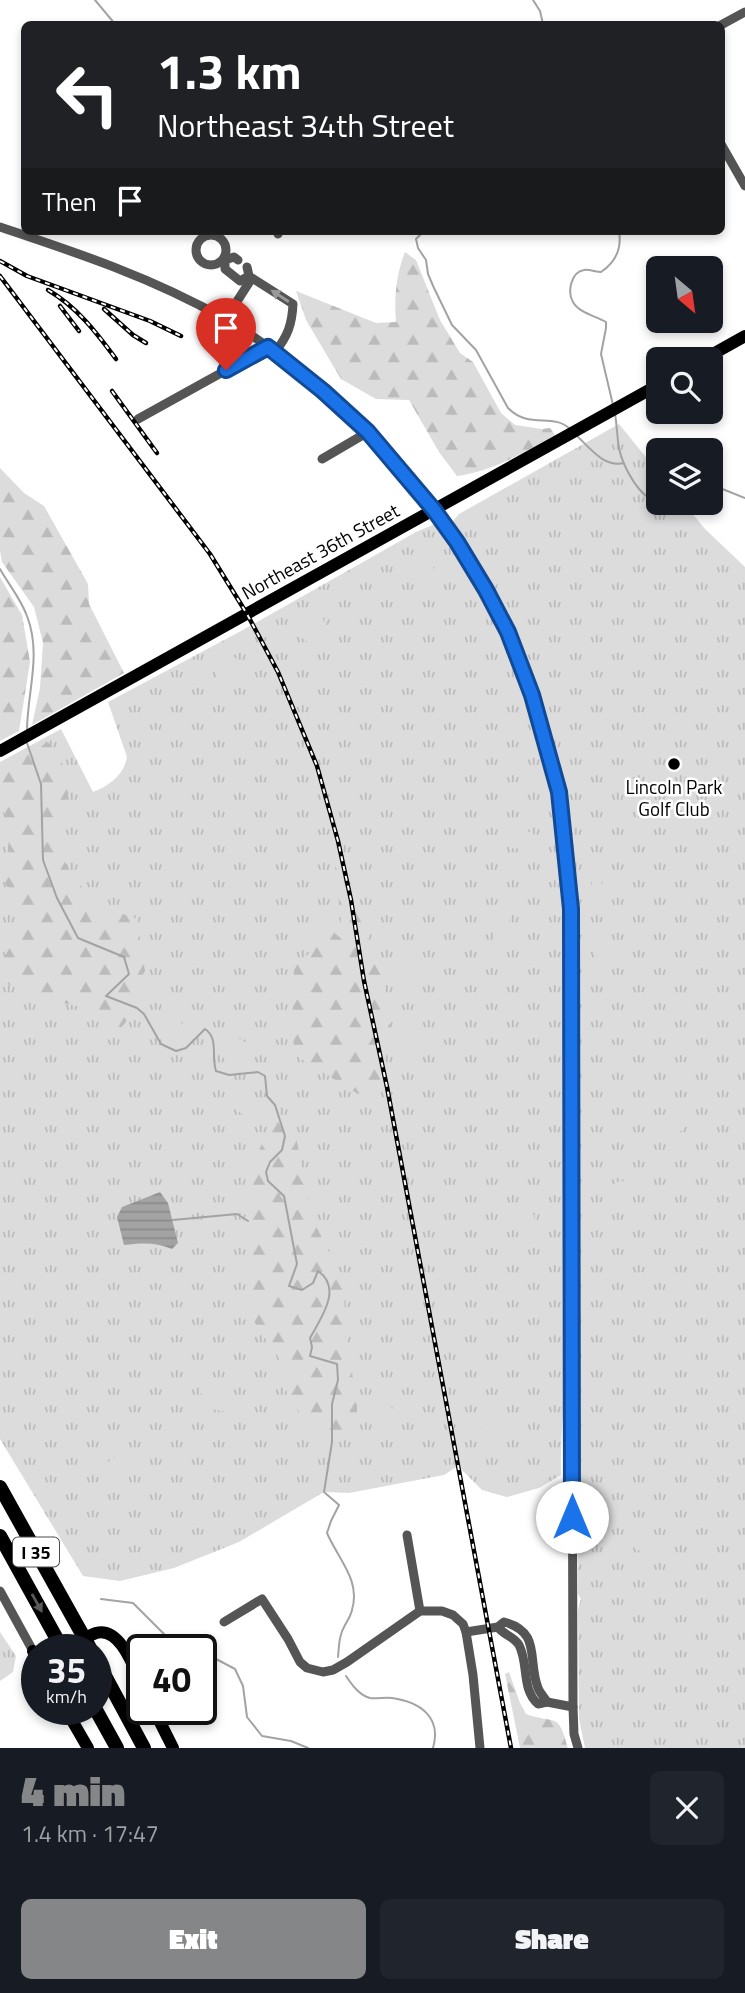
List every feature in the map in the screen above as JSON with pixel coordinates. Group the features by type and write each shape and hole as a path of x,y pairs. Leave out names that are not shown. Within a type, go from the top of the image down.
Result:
{"highway":[{"name":"I 35","path":"0,1487 82,1634"},
{"name":"I 35","path":"0,1536 55,1634"},
{"name":"I 35","path":"112,1689 144,1748"},
{"path":"104,1725 117,1748"}],"main road":[{"path":"723,348 745,336"},
{"name":"Northeast 36th Street","path":"0,751 646,392"},
{"path":"112,1637 119,1642 126,1655"},
{"path":"75,1725 88,1748"},
{"path":"162,1725 173,1748"}],"street":[{"path":"725,23 745,12"},
{"path":"725,151 745,186"},
{"path":"0,227 21,234"},
{"path":"24,235 118,267 157,284 225,320 271,350 323,391 368,432 434,510 457,542 508,632 532,695 559,792 571,909 573,1707 578,1748"},
{"path":"238,260 234,257 224,260 216,264 211,265 201,262 196,248 198,235 210,235 223,240 226,249 224,260 225,269 240,281 249,273"},
{"path":"225,320 249,273"},
{"path":"138,419 282,344 292,323 293,304 249,273"},
{"path":"322,459 368,432"},
{"path":"407,1535 420,1611"},
{"path":"0,1591 24,1634"},
{"path":"224,1622 262,1599 300,1662 307,1668 323,1671 333,1670 347,1662 420,1611 442,1611 453,1615 463,1624 466,1632 480,1748"},
{"path":"466,1632 498,1627 504,1622 514,1625 525,1633 530,1643 531,1676 538,1704 547,1702 573,1707"},
{"path":"498,1627 520,1647 531,1676"},
{"path":"520,1647 530,1643"}],"green space":[{"path":"405,252 416,260 440,320 460,353 473,362 501,413 515,425 550,428 555,435 495,466 457,476 439,452 409,400 376,399 341,379 306,320 296,291 376,323 396,322 396,287"},
{"path":"619,424 646,457 646,515 694,515 745,567 745,1748 585,1748 579,1719 578,1610 581,1599 578,1594 575,869 557,770 523,653 496,595 452,522 459,514"},
{"path":"0,468 24,493 44,506 88,584 89,604 124,673 32,725 40,688 43,643 34,607 2,562"},
{"path":"435,524 458,552 472,576 517,671 540,736 560,838 566,953 567,1310 561,1475 539,1488 507,1497 482,1490 458,1466 444,1475 349,1493 324,1492 239,1542 174,1568 120,1581 83,1576 0,1439 0,762 61,729 93,792 105,787 123,769 127,757 108,702"},
{"path":"417,551 430,556 436,576 435,580 424,588 420,586 417,576 410,568 412,554"},
{"path":"0,577 22,615 30,662 19,731 0,741"},
{"path":"319,618 323,619 329,631 324,645 319,649 297,634 300,627"},
{"path":"230,657 236,658 242,676 216,682 216,668"},
{"path":"48,742 73,780 54,836 69,871 96,904 137,919 145,971 142,976 144,999 121,1028 93,1010 39,997 0,981 0,963 28,920 3,880 11,861 0,770"},
{"path":"527,831 533,833 536,842 546,851 541,858 533,859 508,844 512,838"},
{"path":"594,854 603,890 594,896 590,869 585,862 586,855"},
{"path":"335,866 361,913 380,969 391,1032 375,1050 382,1084 358,1094 295,1055 292,1030 294,965 310,953 322,923 343,940"},
{"path":"503,907 510,908 512,933 498,944 493,941 491,922 495,913"},
{"path":"606,935 613,940 618,953 609,967 599,962 593,946 597,938"},
{"path":"401,956 408,957 422,973 409,990 401,986"},
{"path":"163,1009 176,1009 181,1014 182,1027 179,1032 164,1029"},
{"path":"419,1031 426,1042 418,1056 409,1053 399,1041 402,1034"},
{"path":"228,1035 239,1038 248,1045 251,1052 249,1058 232,1061 222,1057 220,1042"},
{"path":"237,1085 249,1097 250,1109 244,1115 235,1109 232,1087"},
{"path":"685,1107 692,1110 697,1119 694,1125 673,1135 667,1129 667,1117"},
{"path":"292,1117 312,1218 345,1284 344,1329 357,1400 357,1438 310,1430 286,1390 285,1367 253,1320 250,1170 272,1122"},
{"path":"620,1181 631,1182 634,1190 626,1197 622,1206 613,1209 605,1204 605,1195 610,1187"},
{"path":"529,1211 534,1215 536,1240 533,1245 525,1246 516,1223 518,1218"},
{"path":"202,1381 211,1386 219,1399 229,1404 229,1410 226,1412 203,1407 203,1397 198,1386"},
{"path":"384,1392 390,1392 390,1404 397,1419 393,1423 378,1414 374,1408"},
{"path":"493,1416 503,1420 502,1445 498,1450 488,1446 484,1439 487,1420"},
{"path":"112,1458 125,1459 128,1462 127,1472 118,1483 108,1478 103,1468"},
{"path":"636,1534 654,1541 658,1549 656,1560 646,1560 640,1551 631,1546 631,1539"},
{"path":"0,1632 16,1656 13,1672 0,1681"},
{"path":"509,1672 526,1714 555,1721 562,1729 568,1748 520,1748 505,1674"}],"shaded area":[{"path":"160,1192 168,1203 178,1243 172,1249 148,1244 124,1245 117,1217 122,1207"}],"waterway":[{"path":"95,0 112,21"},
{"path":"533,0 542,21"},
{"path":"420,235 416,239 418,248 426,260 428,274 452,325 476,350 508,408 524,418 556,422 570,429"},
{"path":"613,405 601,354 606,322 576,306 571,298 570,288 576,274 586,270 601,272 611,264 619,249 620,235"},
{"path":"615,414 619,448 624,463 646,496"},
{"path":"576,435 604,460 624,463"},
{"path":"723,489 745,498"},
{"path":"0,569 22,604 31,631 34,659 27,731"},
{"path":"27,743 41,784 43,860 57,898 78,938 124,957 129,974 106,996 137,1008 144,1014 161,1044 176,1051 186,1048 205,1029 212,1037 216,1071 229,1075 258,1072 265,1076 267,1096 275,1105 285,1136 282,1150 270,1162 266,1172 268,1181 284,1196 297,1264 289,1286 302,1290 313,1283 318,1271 329,1286 328,1303 310,1338 310,1356 337,1364 338,1380 332,1404 332,1442 324,1492 339,1505 327,1533 351,1579 354,1599 351,1614 340,1637 338,1657"},
{"path":"173,1220 237,1214 248,1221"},
{"path":"101,1599 133,1603 164,1634"},
{"path":"217,1659 235,1669 243,1686 247,1717 262,1736 291,1741 308,1748"},
{"path":"346,1676 366,1697 402,1700 420,1707 434,1728 433,1748"}],"railway":[{"path":"0,261 27,276 150,321 181,336"},
{"path":"0,276 210,554 278,672 317,766 351,900 364,981 387,1087 511,1748"},
{"path":"48,290 77,312 116,359"},
{"path":"60,306 79,331"},
{"path":"104,309 146,343"},
{"path":"112,391 157,453"}],"place":[{"name":"Lincoln Park Golf Club","path":"674,764"}],"route":[{"path":"226,370 268,347 368,432 434,510 457,542 508,632 532,695 559,792 571,909 572,1517"}]}
